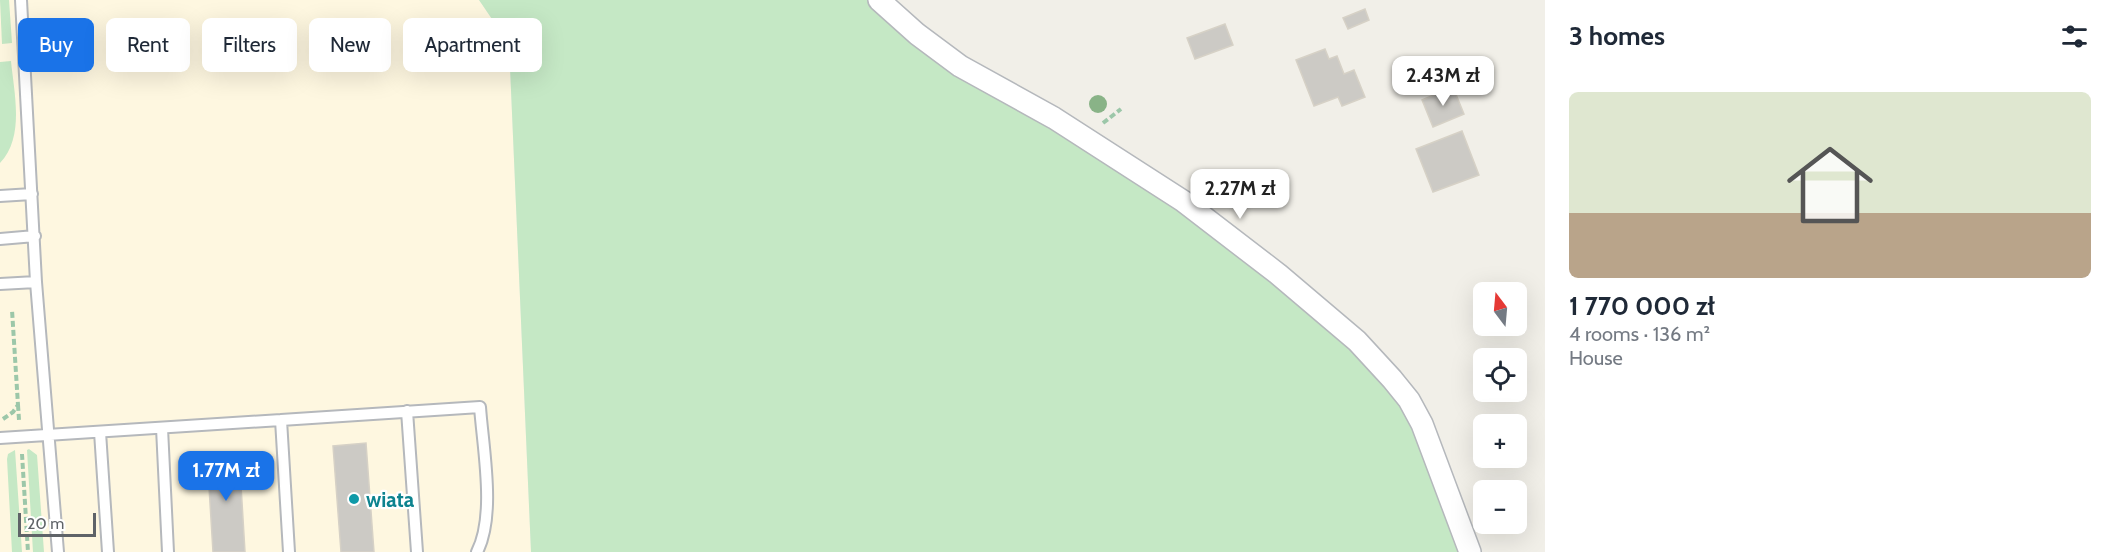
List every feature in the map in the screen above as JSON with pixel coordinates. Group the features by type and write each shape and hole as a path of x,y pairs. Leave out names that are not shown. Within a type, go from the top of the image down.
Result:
{"street":[{"path":"879,0 917,34 960,66 1054,118 1184,201 1278,274 1357,341 1392,379 1422,424 1470,552"}],"lane":[{"path":"21,0 36,282 58,552"},
{"path":"0,196 32,194"},
{"path":"0,239 34,236"},
{"path":"0,284 36,282"},
{"path":"0,438 480,407 487,512 483,540 477,552"},
{"path":"407,411 417,552"},
{"path":"281,420 289,552"},
{"path":"162,428 168,552"},
{"path":"100,432 108,552"}],"path":[{"path":"12,310 28,552"},
{"path":"0,420 13,412 18,405"}],"shaded area":[{"path":"0,0 479,0 491,18 403,18 403,72 510,72 531,552 0,552"}],"green space":[{"path":"0,0 9,0 12,43 2,44"},
{"path":"479,0 879,0 1183,201 1392,379 1470,552 531,552 510,72 542,72 542,18 491,18"},
{"path":"11,61 16,114 15,128 13,141 0,163 0,62"},
{"path":"15,450 22,552 12,552 7,459 8,454"},
{"path":"27,450 37,455 44,552 33,552"}],"building":[{"path":"1365,9 1369,20 1348,29 1343,18"},
{"path":"1225,24 1233,45 1195,59 1187,38"},
{"path":"1325,49 1329,59 1337,56 1344,74 1354,70 1365,97 1342,106 1338,97 1314,106 1296,60"},
{"path":"1447,63 1453,78 1423,88 1418,74"},
{"path":"1453,87 1464,114 1433,127 1422,100"},
{"path":"1462,131 1479,175 1433,192 1416,149"},
{"name":"wiata","path":"366,443 374,552 341,552 333,446"},
{"path":"239,452 245,552 213,552 207,454"}],"place":[{"name":"wiata","path":"354,499"}]}
